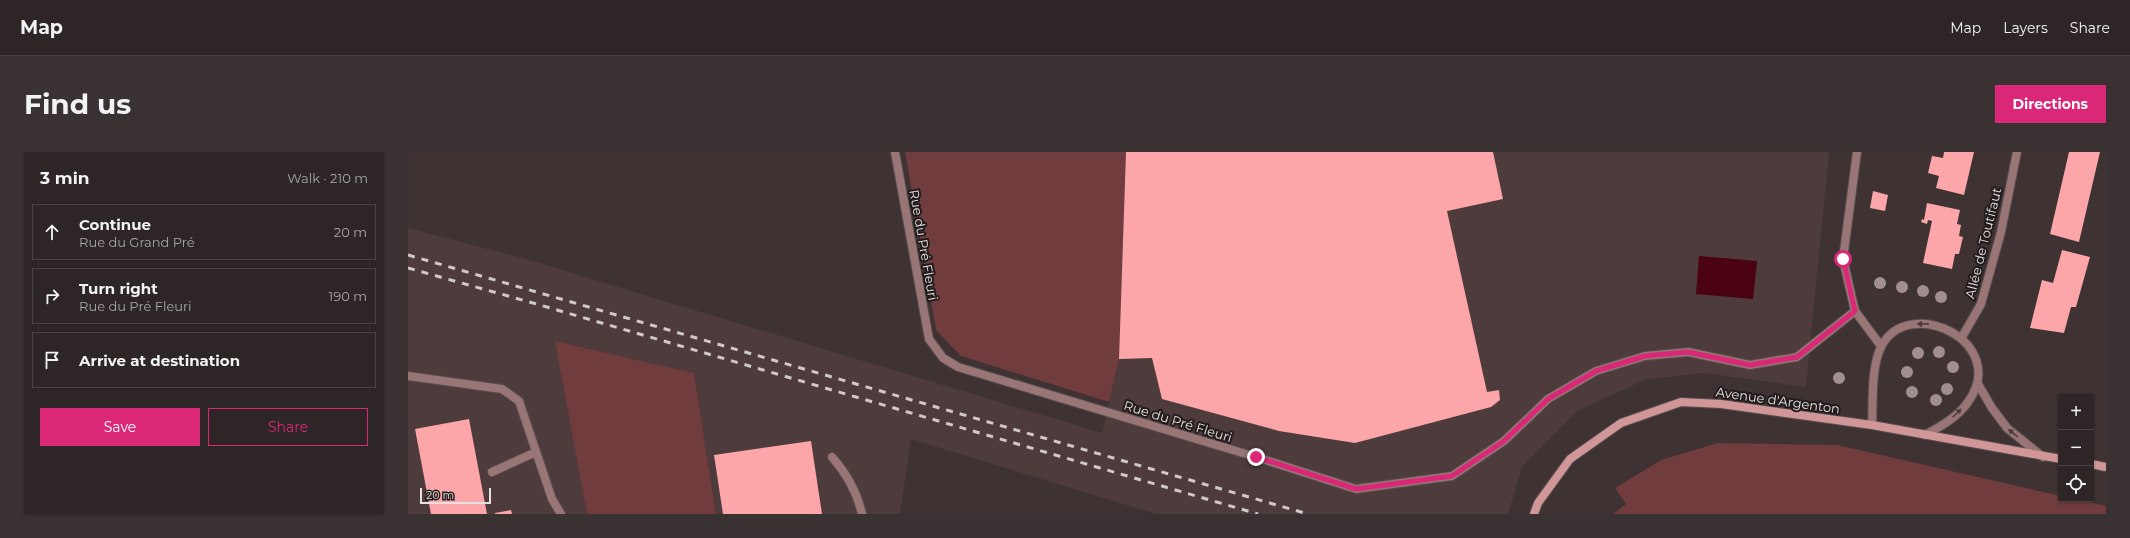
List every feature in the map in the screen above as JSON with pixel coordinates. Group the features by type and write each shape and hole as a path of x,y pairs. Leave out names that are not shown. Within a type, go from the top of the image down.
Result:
{"main road":[{"name":"Avenue d'Argenton","path":"1534,514 1538,503 1570,459 1621,423 1681,402 1721,404 1872,425 2058,459"}],"street":[{"name":"Rue du Pré Fleuri","path":"895,152 929,339 943,358 958,367 1256,457 1356,489 1452,476 1504,441 1548,399 1596,371 1645,356 1688,352 1750,365 1797,357 1855,311"},
{"path":"1857,152 1843,259 1855,311 1881,346"},
{"name":"Allée de Toutifaut","path":"1962,337 1981,304 2001,232 2017,152"},
{"path":"1872,425 1876,364 1881,346 1893,332 1910,324 1933,324 1962,337 1977,357 1978,384 1992,408 2008,428 2044,457"},
{"path":"408,376 502,389 519,401 552,499 561,514"},
{"path":"1926,435 1948,422 1968,402 1978,384"},
{"path":"492,472 536,452"},
{"path":"832,457 844,470 854,489 862,514"}],"shaded area":[{"path":"905,152 1126,152 1119,359 1109,402 961,356 936,330"},
{"path":"1126,152 1829,152 1806,387 1704,373 1647,379 1577,411 1522,467 1508,514 1156,514 911,439 900,514 716,514 694,373 556,341 587,514 408,514 408,228 519,257 1102,433 1119,359"},
{"path":"1699,256 1757,261 1753,299 1696,294"},
{"path":"555,341 694,373 716,514 587,514"},
{"path":"1718,443 1837,445 2058,495 2058,502 2088,502 2106,506 2106,514 1613,514 1626,504 1615,488 1661,460"}],"building":[{"path":"1126,152 1493,152 1503,199 1447,211 1487,392 1499,390 1500,400 1491,407 1355,443 1279,431 1162,399 1152,358 1119,359"},
{"path":"1944,152 1974,152 1964,195 1936,188 1939,176 1928,173 1932,156 1943,158"},
{"path":"2069,152 2100,152 2079,242 2050,234"},
{"path":"1873,191 1888,195 1885,211 1870,208"},
{"path":"1927,203 1960,210 1957,224 1961,225 1959,236 1963,237 1959,254 1955,254 1952,269 1923,263 1932,221 1928,220 1927,224 1921,222 1922,219 1924,220"},
{"path":"2062,250 2090,257 2076,307 2071,307 2064,333 2030,328 2042,280 2053,283"},
{"path":"469,419 487,514 431,514 415,429"},
{"path":"811,441 822,514 723,514 714,455"},
{"path":"511,510 512,514 495,514 495,513"}],"railway":[{"path":"408,255 1308,514"},
{"path":"408,268 1258,514"}],"route":[{"path":"1256,457 1356,489 1452,476 1504,441 1548,399 1596,371 1645,356 1688,352 1750,365 1797,357 1855,311 1843,259"}]}
